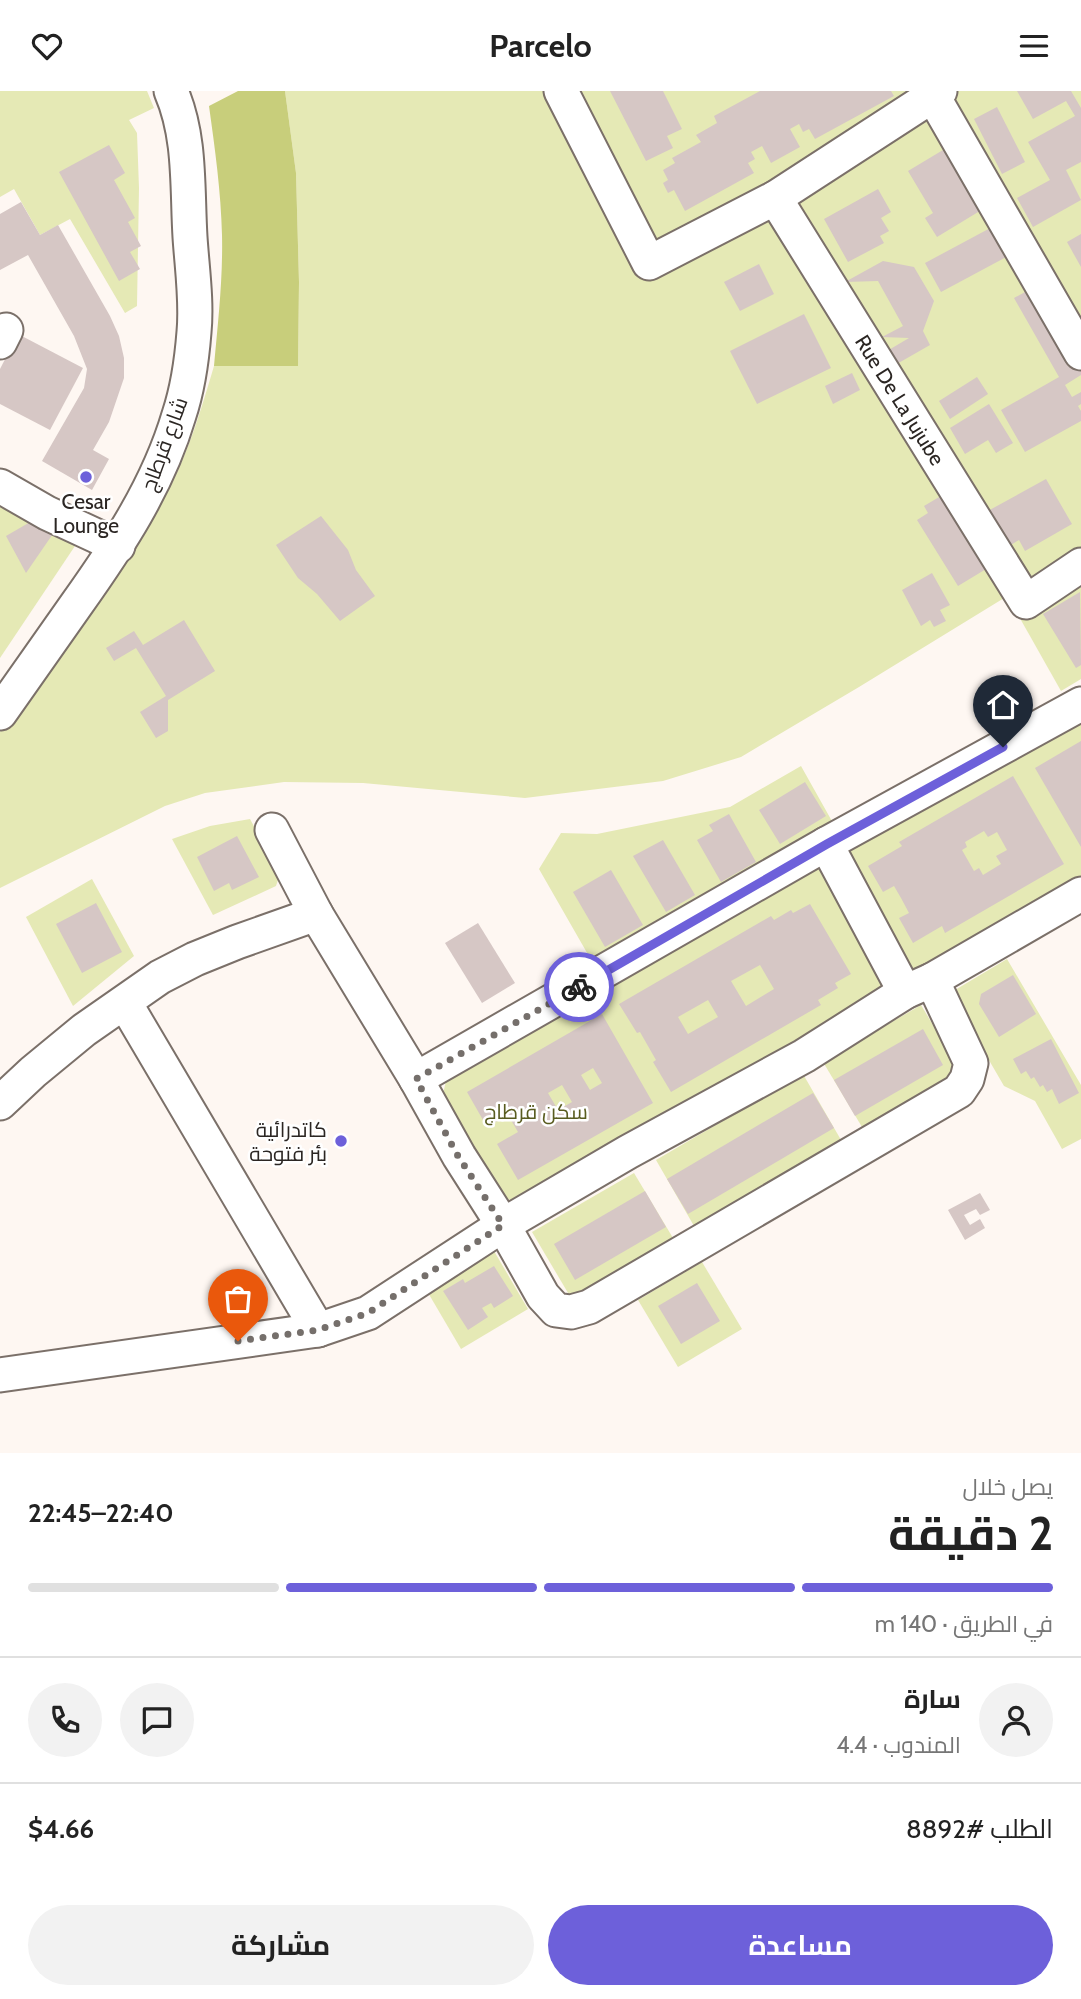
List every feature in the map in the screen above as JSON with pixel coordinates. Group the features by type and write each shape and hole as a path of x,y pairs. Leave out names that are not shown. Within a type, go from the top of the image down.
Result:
{"street":[{"path":"561,91 649,263 775,198 934,92 1081,353"},
{"name":"شارع قرطاج","path":"0,713 118,546 155,478 180,415 195,331 189,181 181,94"},
{"name":"Rue De La Jujube","path":"775,198 1026,602 1081,565"},
{"path":"0,487 47,513 118,546"},
{"path":"416,1079 827,844 1081,703"},
{"path":"272,830 316,914 543,1296 556,1310 571,1312 589,1307 959,1091 967,1079 971,1063 827,844"},
{"path":"0,1375 318,1330 368,1313 503,1225 628,1152 804,1056 918,986 1081,894"},
{"path":"0,1103 84,1030 160,977 246,938 316,914"},
{"path":"125,1003 318,1330"}],"green space":[{"path":"0,91 147,91 154,108 129,120 137,133 137,306 125,313 70,219 40,235 14,189 0,197"},
{"path":"238,91 285,91 296,173 298,366 214,366 222,235 209,106"},
{"path":"285,91 1081,91 1081,551 741,757 663,781 525,798 363,783 284,782 205,793 165,806 0,888 0,732 166,495 188,447 214,366 298,365 296,173"},
{"path":"0,489 79,540 0,658"},
{"path":"1076,580 1081,588 1081,679 1061,691 1017,613"},
{"name":"سكن قرطاج","path":"1081,714 1081,876 522,1201 502,1199 442,1098 446,1081"},
{"path":"801,766 833,823 594,965 539,869 561,833 597,834 730,807"},
{"path":"250,819 280,874 276,886 213,915 172,839 210,826"},
{"path":"92,879 134,956 73,1006 26,917"},
{"path":"1007,959 1081,1085 1081,1139 1062,1149 1035,1101 1004,1086 950,993"},
{"path":"921,1005 960,1070 862,1127 823,1062"},
{"path":"803,1074 841,1140 694,1226 656,1160"},
{"path":"634,1173 673,1238 571,1298 532,1232"},
{"path":"494,1251 528,1309 461,1349 427,1291"},
{"path":"702,1262 742,1329 678,1367 638,1300"}],"building":[{"path":"610,91 663,91 682,129 667,136 673,148 646,161"},
{"path":"760,91 891,91 894,96 815,139 809,129 803,132 799,124 790,129 800,147 771,163 762,146 751,152 755,159 748,163 754,173 685,211 674,190 668,193 663,183 668,180 663,170 675,163 672,158 701,142 696,135 717,123 714,116"},
{"path":"1017,91 1071,91 1081,108 1081,162 1066,170 1081,200 1033,227 1017,198 1050,180 1028,142 1075,116 1066,101 1033,119"},
{"path":"997,107 1025,162 1002,174 974,119"},
{"path":"109,145 125,173 114,180 135,218 128,222 141,246 130,252 140,269 119,281 59,172"},
{"path":"948,147 993,203 937,237 925,218 933,213 908,171"},
{"path":"878,189 891,212 881,218 889,231 880,236 884,243 848,262 824,219"},
{"path":"21,202 40,235 58,225 119,336 124,358 124,378 109,422 93,450 109,459 92,490 42,461 84,388 87,369 74,336 28,255 0,270 0,214"},
{"path":"994,226 1010,255 941,292 925,263"},
{"path":"1081,234 1081,267 1067,242"},
{"path":"883,261 914,267 934,301 923,331 930,345 895,365 887,351 909,338 882,337 903,326 878,281 845,282"},
{"path":"759,264 774,294 740,311 724,282"},
{"path":"1036,286 1081,365 1081,375 1065,385 1072,397 1081,392 1081,404 1078,406 1081,421 1025,452 1001,410 1059,377 1014,298"},
{"path":"804,314 831,368 757,404 730,351"},
{"path":"18,334 83,368 50,430 0,404 0,369"},
{"path":"852,373 860,390 833,404 825,386"},
{"path":"977,377 988,394 950,419 939,401"},
{"path":"989,404 1013,443 996,453 988,440 965,454 950,428"},
{"path":"1046,479 1072,524 1025,551 1019,540 1006,548 986,512"},
{"path":"951,490 996,563 958,586 917,520 928,513 924,506"},
{"path":"44,514 59,525 26,573 6,536"},
{"path":"321,516 348,550 356,570 375,596 340,621 317,594 298,578 276,545"},
{"path":"932,573 950,605 940,610 946,621 934,627 930,620 921,626 902,590"},
{"path":"1080,592 1081,665 1076,668 1043,614"},
{"path":"184,620 215,671 168,700 168,731 156,738 140,712 166,696 136,648 114,661 106,648 134,631 143,645"},
{"path":"1081,741 1081,847 1035,768"},
{"path":"1013,776 1064,864 945,933 942,926 913,943 899,918 909,913 894,886 883,892 868,866 902,846 899,842","holes":["984,831 988,837 997,832 1007,850 996,856 1001,864 983,875 979,868 974,871 962,850 967,847 965,842"]},
{"path":"805,782 826,816 780,844 759,810"},
{"path":"729,814 756,862 721,882 697,840 713,831 709,825"},
{"path":"237,836 259,877 232,890 229,883 214,891 197,857"},
{"path":"663,840 695,895 666,912 633,856"},
{"path":"611,870 643,925 605,947 573,892"},
{"path":"96,903 122,952 82,973 56,924"},
{"path":"810,904 851,974 835,983 838,988 818,1000 821,1005 671,1092 653,1062 656,1060 640,1032 637,1033 619,1004 771,916 774,920 791,910 793,913","holes":["760,965 774,989 746,1006 731,981","708,1000 718,1017 688,1034 678,1017"]},
{"path":"478,923 515,983 482,1003 445,943"},
{"path":"1013,975 1036,1014 999,1037 979,1004 981,994"},
{"path":"602,1014 653,1103 518,1180 497,1144 518,1132 508,1115 487,1127 467,1092","holes":["593,1068 602,1083 590,1090 581,1075","562,1085 572,1102 558,1110 548,1093"]},
{"path":"923,1029 943,1065 855,1116 834,1080"},
{"path":"1051,1039 1079,1093 1059,1104 1052,1089 1047,1092 1034,1077 1031,1079 1026,1071 1021,1074 1013,1059"},
{"path":"813,1093 834,1128 688,1214 667,1179"},
{"path":"645,1191 666,1227 575,1280 554,1244"},
{"path":"980,1193 990,1210 980,1215 976,1209 964,1215 970,1225 980,1219 985,1228 965,1240 948,1210"},
{"path":"494,1266 513,1296 494,1308 491,1303 482,1308 488,1317 468,1330 443,1291 463,1279 465,1283"},
{"path":"697,1283 720,1321 681,1344 658,1306"}],"way so far":[{"path":"238,1341 318,1330 368,1313 503,1225 458,1156 416,1079 579,987"}],"place":[{"name":"Cesar Lounge","path":"86,477"},
{"name":"كاتدرائية بئر فتوحة","path":"341,1141"}],"route":[{"path":"579,987 827,844 1003,747"}]}
